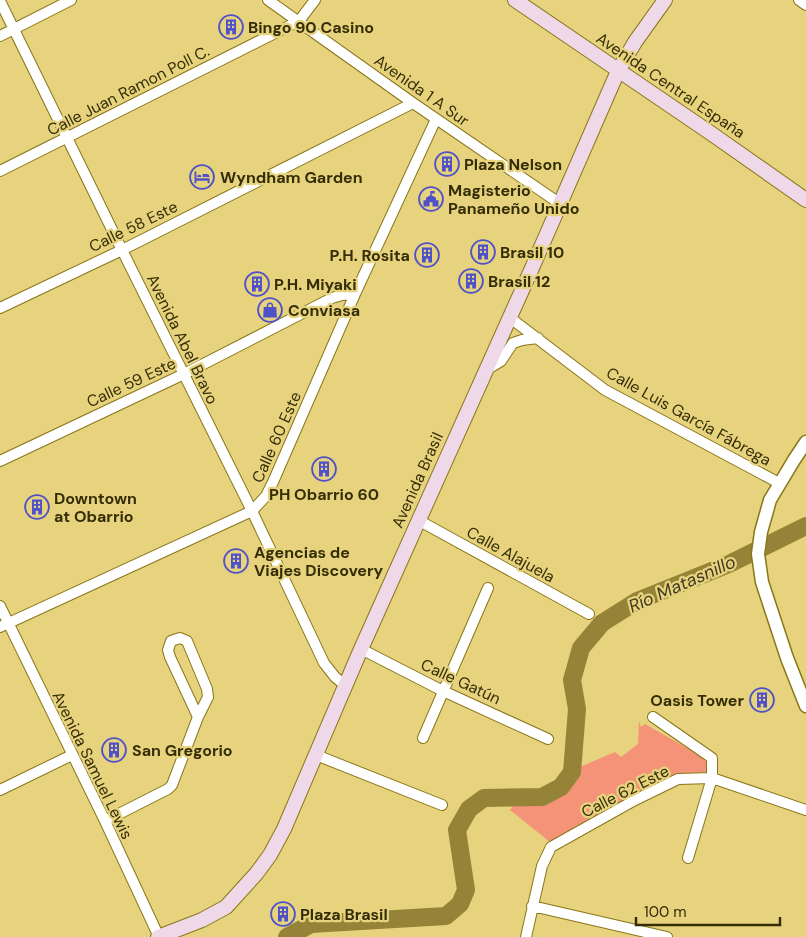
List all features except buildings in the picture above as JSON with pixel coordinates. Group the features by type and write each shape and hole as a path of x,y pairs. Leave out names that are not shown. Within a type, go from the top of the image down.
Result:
{"main road":[{"name":"Avenida Central España","path":"515,0 806,200"},
{"name":"Avenida Brasil","path":"158,937 202,920 226,907 256,874 270,855 284,829 361,649 618,71 635,42 665,0"}],"street":[{"path":"0,36 70,0"},
{"name":"Avenida 1 A Sur","path":"268,0 413,103 560,203"},
{"name":"Calle Juan Ramon Poll C.","path":"0,171 299,21 315,0"},
{"path":"799,0 806,5"},
{"name":"Avenida Abel Bravo","path":"0,1 252,511 324,664 346,686"},
{"name":"Calle 58 Este","path":"0,308 122,250 413,103"},
{"name":"Calle 60 Este","path":"4,625 252,511 266,496 355,294 436,118"},
{"name":"Calle 59 Este","path":"0,461 184,374 332,298 355,294"},
{"name":"Calle Luis García Fábrega","path":"509,317 606,390 779,483"},
{"path":"486,370 501,361 513,343 538,338"},
{"path":"806,442 770,500 761,532 758,554 762,582 787,658 806,706"},
{"name":"Calle Alajuela","path":"418,520 589,614"},
{"path":"423,738 488,588"},
{"name":"Avenida Samuel Lewis","path":"0,606 4,625 105,821 158,937"},
{"path":"105,821 168,789 172,785 198,717 208,697 207,689 187,641 180,638 172,641 168,650 198,717"},
{"name":"Calle Gatún","path":"361,649 443,691 548,738"},
{"path":"653,717 712,758 712,778 688,858"},
{"path":"316,754 442,805"},
{"path":"0,790 72,755"},
{"name":"Calle 62 Este","path":"526,937 542,866 551,847 635,800 678,779 712,778 806,810"},
{"path":"532,906 667,937"}],"shaded area":[{"path":"639,721 641,727 645,724 701,756 707,764 708,770 705,772 687,773 551,847 550,842 510,810 522,794 540,793 558,785 568,772 615,752 621,757 638,744"}],"waterway":[{"name":"Río Matasnillo","path":"287,937 311,924 446,916 460,904 466,890 457,830 469,809 484,798 542,797 561,787 572,772 577,709 572,680 581,648 602,623 637,601 729,564 806,526"}],"place":[{"name":"Bingo 90 Casino","path":"231,27"},
{"name":"Plaza Nelson","path":"447,164"},
{"name":"Wyndham Garden","path":"202,177"},
{"name":"Magisterio Panameño Unido","path":"431,199"},
{"name":"Brasil 10","path":"483,252"},
{"name":"P.H. Rosita","path":"427,255"},
{"name":"Brasil 12","path":"471,281"},
{"name":"P.H. Miyaki","path":"257,284"},
{"name":"Conviasa","path":"270,310"},
{"name":"PH Obarrio 60","path":"324,469"},
{"name":"Downtown at Obarrio","path":"37,507"},
{"name":"Agencias de Viajes Discovery","path":"236,561"},
{"name":"Oasis Tower","path":"762,700"},
{"name":"San Gregorio","path":"114,750"},
{"name":"Plaza Brasil","path":"283,914"}]}
